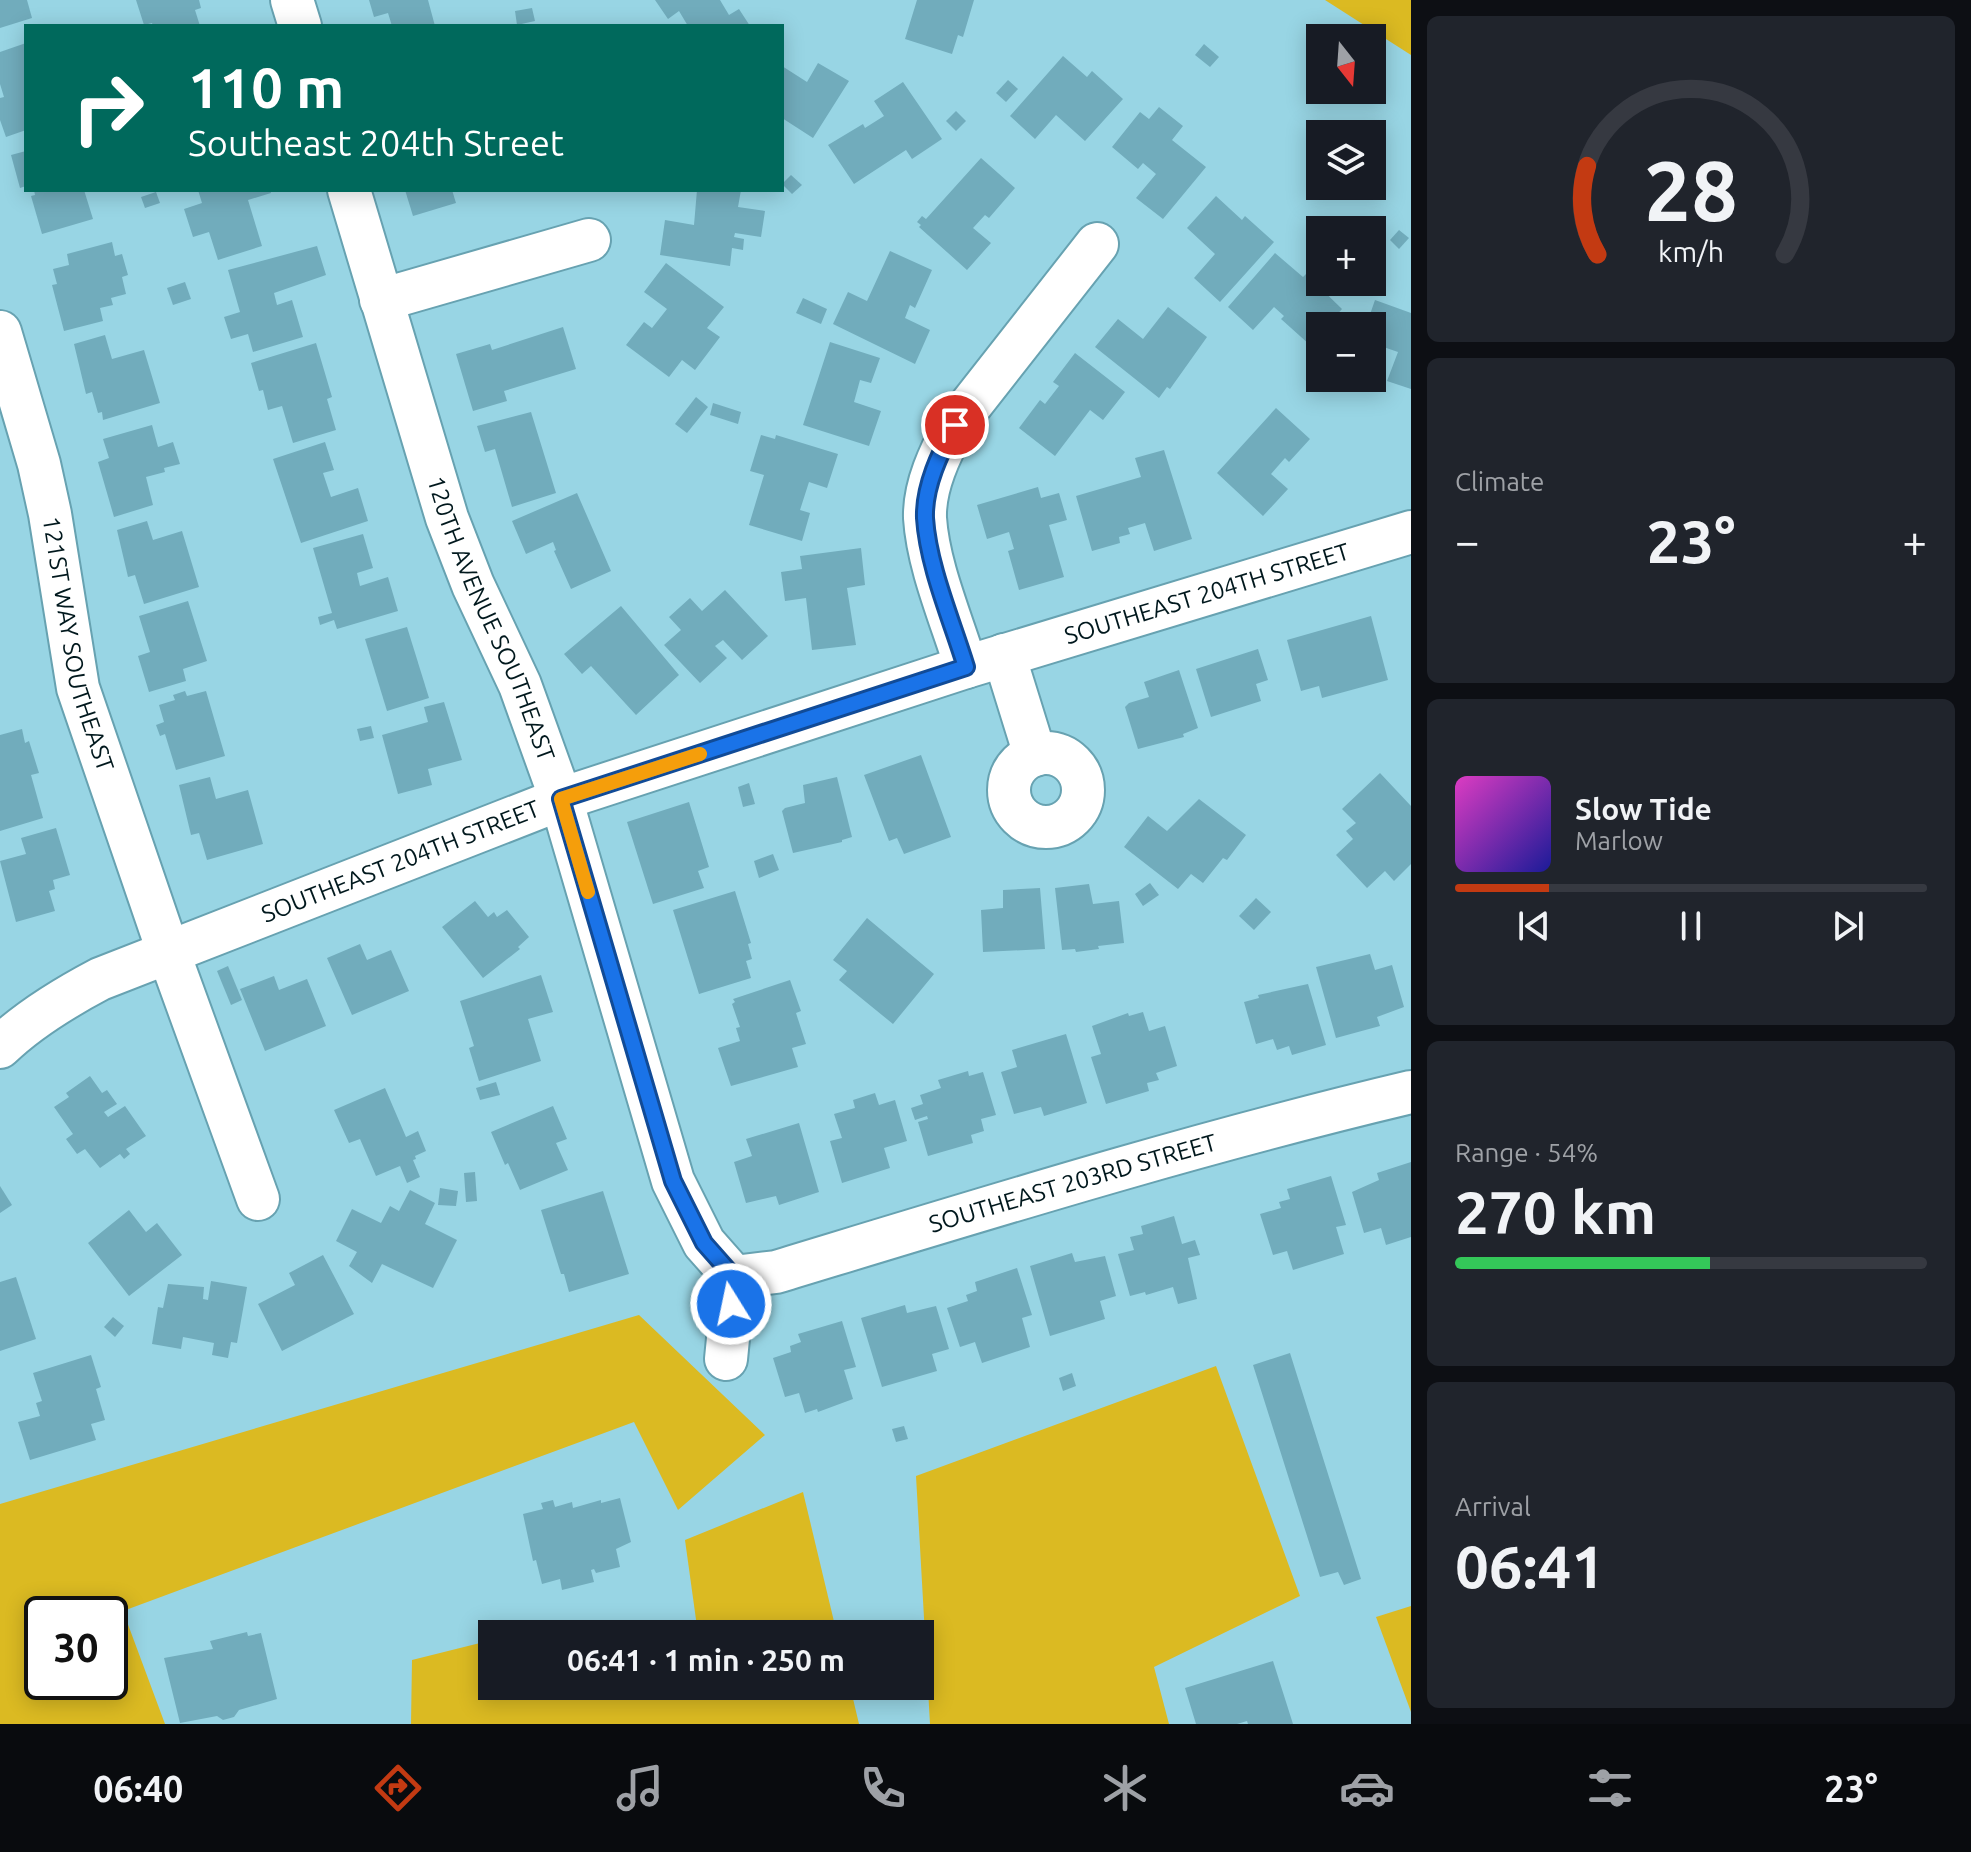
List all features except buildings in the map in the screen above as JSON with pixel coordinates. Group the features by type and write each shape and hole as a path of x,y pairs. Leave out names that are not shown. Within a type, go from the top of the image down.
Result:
{"street":[{"path":"292,0 299,24"},
{"name":"120TH AVENUE SOUTHEAST","path":"350,192 447,518 473,585 520,685 561,799 673,1181 704,1243 734,1277"},
{"path":"381,300 589,240"},
{"path":"1035,755 931,554 925,517 929,486 955,425 1097,244"},
{"name":"121ST WAY SOUTHEAST","path":"0,335 42,477 78,688 168,951 258,1199"},
{"name":"SOUTHEAST 204TH STREET","path":"0,1047 36,1017 100,979 561,799 985,661 1411,532"},
{"name":"SOUTHEAST 203RD STREET","path":"734,1277 776,1272 1140,1162 1293,1120 1411,1092"},
{"path":"726,1359 734,1277"}],"shaded area":[{"path":"1325,0 1411,0 1411,55 1386,39 1386,24 1363,24"},
{"path":"639,1315 765,1435 678,1510 634,1422 128,1609 128,1596 24,1596 24,1700 128,1700 128,1624 165,1724 0,1724 0,1504"},
{"path":"1216,1366 1300,1596 1154,1667 1169,1724 930,1724 929,1700 934,1700 934,1620 924,1620 916,1476"},
{"path":"803,1492 834,1620 696,1620 685,1540"},
{"path":"1411,1606 1411,1712 1376,1617"},
{"path":"478,1644 478,1700 853,1700 859,1724 411,1724 412,1660"}],"slow traffic":[{"path":"588,892 561,799 700,754"}],"route":[{"path":"731,1304 734,1277 704,1243 673,1181 561,799 966,667 931,554 925,517 929,486 955,425"}]}
